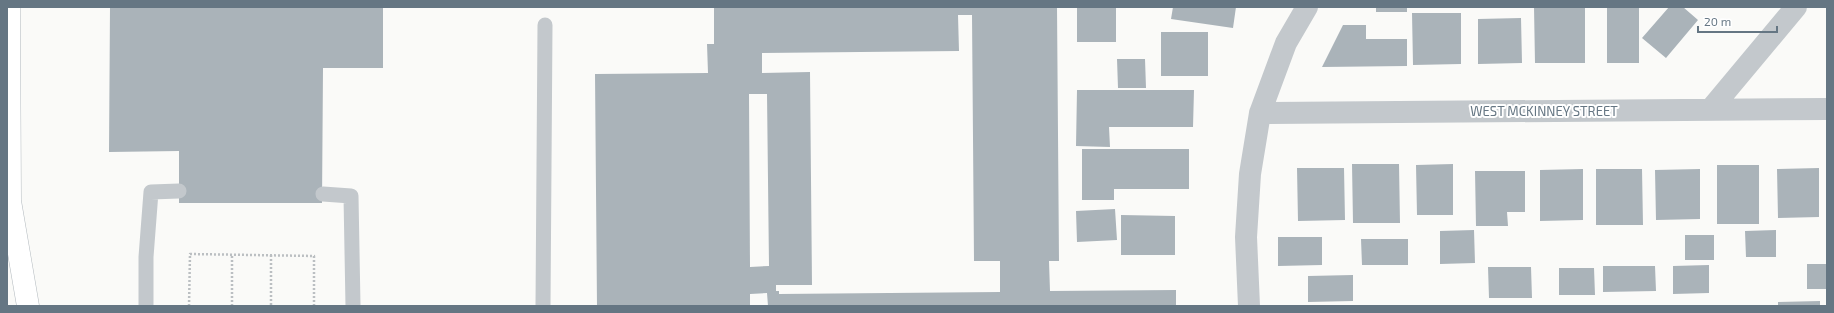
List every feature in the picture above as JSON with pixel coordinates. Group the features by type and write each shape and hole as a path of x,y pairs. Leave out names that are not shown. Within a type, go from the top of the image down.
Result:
{"main road":[{"path":"9,7 8,208 28,306"}],"street":[{"path":"1249,306 1246,238 1250,174 1260,114 1286,43 1307,7"},
{"path":"1710,110 1796,7"},
{"name":"WEST MCKINNEY STREET","path":"1260,114 1827,109"}],"lane":[{"path":"543,306 545,25"},
{"path":"146,306 146,258 151,192 179,191"},
{"path":"322,194 351,196 353,306"}],"path":[{"path":"189,306 190,254 314,256 314,306"},
{"path":"232,255 232,306"},
{"path":"271,255 271,306"}],"building":[{"path":"110,7 383,7 383,68 323,68 322,203 179,203 179,151 109,152"},
{"path":"714,7 1057,7 1059,261 1049,261 1050,291 1176,290 1176,306 768,306 767,293 750,294 750,306 597,306 595,74 708,73 707,44 714,44","holes":["958,15 972,15 974,261 1000,261 1000,292 779,294 779,291 776,291 776,285 812,285 810,72 762,73 762,53 959,51","749,94 767,94 769,266 750,267"]},
{"path":"1077,7 1116,7 1116,42 1077,42"},
{"path":"1173,7 1236,7 1233,28 1171,19"},
{"path":"1376,7 1407,7 1407,12 1376,12"},
{"path":"1534,7 1585,7 1585,63 1535,63"},
{"path":"1607,7 1639,7 1639,63 1607,63"},
{"path":"1669,7 1683,7 1698,20 1666,58 1642,38"},
{"path":"1412,13 1461,13 1461,64 1413,65"},
{"path":"1521,18 1522,63 1478,64 1478,19"},
{"path":"1343,25 1366,25 1366,39 1407,39 1407,66 1322,67"},
{"path":"1161,32 1208,32 1208,76 1161,76"},
{"path":"1117,59 1145,59 1146,88 1118,88"},
{"path":"1077,90 1194,90 1193,127 1109,127 1110,147 1076,146"},
{"path":"1082,149 1189,149 1189,189 1114,189 1114,200 1082,200"},
{"path":"1352,164 1399,164 1400,223 1353,223"},
{"path":"1453,164 1453,215 1417,215 1416,165"},
{"path":"1717,165 1759,165 1759,224 1717,224"},
{"path":"1297,168 1344,168 1345,220 1298,221"},
{"path":"1819,168 1819,217 1778,218 1777,169"},
{"path":"1583,169 1583,220 1540,221 1540,170"},
{"path":"1596,169 1642,169 1643,225 1596,225"},
{"path":"1700,169 1700,219 1656,220 1655,170"},
{"path":"1475,171 1525,171 1525,212 1507,212 1508,226 1476,226"},
{"path":"1115,209 1117,240 1077,242 1076,211"},
{"path":"1121,215 1175,216 1175,255 1121,255"},
{"path":"1474,230 1475,263 1440,264 1440,231"},
{"path":"1776,230 1776,257 1746,257 1745,231"},
{"path":"1685,235 1714,235 1714,260 1685,260"},
{"path":"1278,237 1322,237 1322,265 1278,266"},
{"path":"1361,239 1408,239 1408,265 1362,265"},
{"path":"1807,264 1827,264 1827,289 1807,289"},
{"path":"1709,265 1709,293 1673,294 1673,266"},
{"path":"1603,266 1655,266 1656,291 1603,292"},
{"path":"1488,267 1531,267 1532,298 1489,298"},
{"path":"1559,268 1594,268 1595,295 1559,295"},
{"path":"1353,275 1353,301 1308,302 1308,276"},
{"path":"1820,301 1820,306 1778,306 1778,302"}]}
